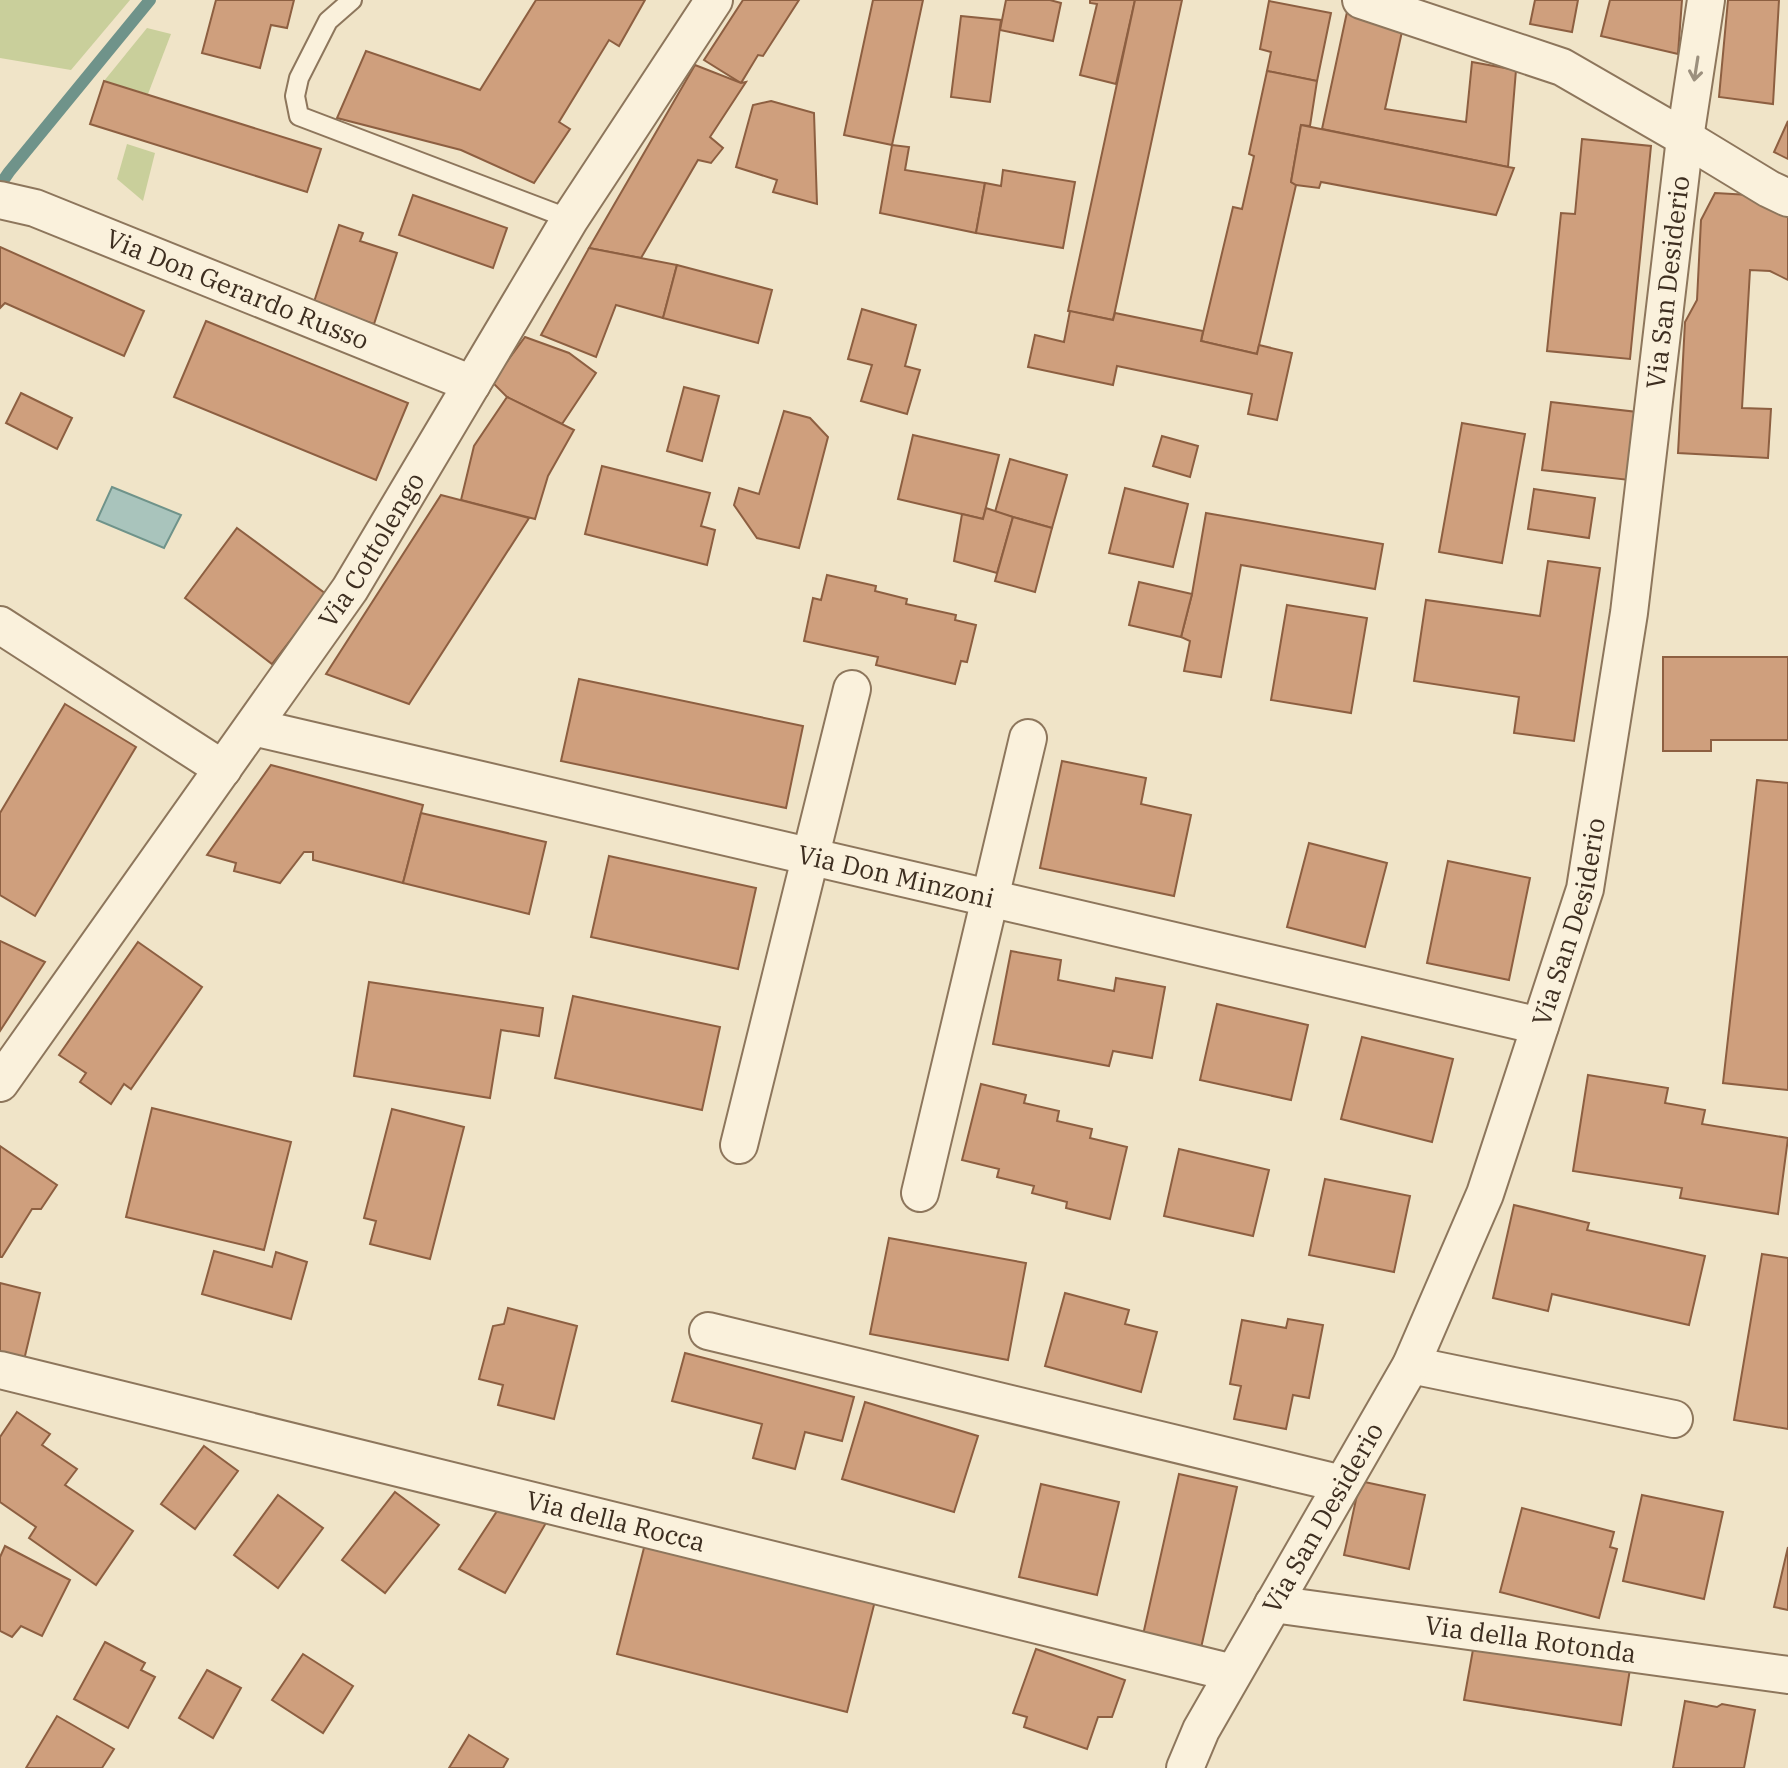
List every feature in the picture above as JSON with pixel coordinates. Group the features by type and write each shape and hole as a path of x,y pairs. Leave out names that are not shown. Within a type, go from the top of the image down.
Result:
{"street":[{"name":"Via Cottolengo","path":"0,1083 350,589 570,219 714,0"},
{"path":"1361,0 1562,67 1788,198"},
{"name":"Via San Desiderio","path":"1185,1768 1201,1730 1411,1365 1485,1194 1585,889 1629,613 1685,138 1706,0"},
{"name":"Via Don Gerardo Russo","path":"2,201 35,208 472,384"},
{"path":"0,625 223,769"},
{"path":"739,1145 852,689"},
{"name":"Via Don Minzoni","path":"253,727 1540,1026"},
{"path":"920,1193 1028,738"},
{"path":"708,1331 1342,1484"},
{"path":"1411,1365 1674,1419"},
{"name":"Via della Rocca","path":"0,1370 1233,1673"},
{"name":"Via della Rotonda","path":"1273,1604 1788,1675"}],"lane":[{"path":"352,0 328,21 299,78 295,96 299,116 570,219"}],"green space":[{"path":"0,0 130,0 71,70 0,58"},
{"path":"147,28 171,34 148,94 104,81"},
{"path":"127,144 155,153 143,201 117,179"}],"water":[{"path":"112,487 181,515 164,548 97,520"}],"building":[{"path":"216,0 294,0 287,28 271,25 260,68 202,53"},
{"path":"536,0 645,0 619,46 609,40 559,122 570,129 534,183 461,150 337,118 366,51 480,90"},
{"path":"743,0 799,0 763,56 758,55 741,83 704,60"},
{"path":"873,0 923,0 892,145 844,135"},
{"path":"1006,0 1061,3 1053,41 1000,30"},
{"path":"1090,0 1135,0 1116,84 1080,75 1097,4 1090,3"},
{"path":"1135,0 1182,0 1113,320 1068,311"},
{"path":"1535,0 1578,0 1572,32 1530,24"},
{"path":"1610,0 1682,0 1678,54 1601,36"},
{"path":"1728,0 1779,0 1773,104 1719,97"},
{"path":"1269,1 1331,13 1317,81 1267,71 1271,52 1260,49"},
{"path":"1347,12 1403,27 1385,109 1466,122 1472,62 1516,70 1508,167 1322,129"},
{"path":"961,16 1001,20 990,102 951,97"},
{"path":"695,65 741,83 746,82 710,137 723,148 711,163 698,160 641,258 589,248"},
{"path":"1267,71 1317,81 1310,126 1301,125 1291,182 1296,185 1257,354 1201,341 1233,207 1242,209 1254,156 1249,154"},
{"path":"104,81 321,149 307,192 90,124"},
{"path":"771,101 814,113 817,204 773,192 777,180 736,167 753,105"},
{"path":"1788,121 1788,159 1774,152"},
{"path":"1301,125 1514,168 1496,215 1321,182 1319,188 1296,185 1291,182"},
{"path":"1582,139 1651,146 1630,359 1547,351 1561,213 1575,214"},
{"path":"892,145 909,147 905,170 985,183 976,233 880,213"},
{"path":"1003,170 1075,182 1063,248 976,233 985,183 1001,186"},
{"path":"1715,193 1750,195 1788,213 1788,280 1770,271 1750,270 1742,408 1771,409 1768,458 1678,453 1685,322 1697,300 1701,220"},
{"path":"413,195 507,228 493,268 399,235"},
{"path":"339,225 363,233 360,241 397,253 374,324 313,305"},
{"path":"0,247 144,311 124,356 5,303 0,308"},
{"path":"589,248 677,265 663,318 616,305 596,357 541,335"},
{"path":"677,265 772,290 758,343 663,318"},
{"path":"862,309 916,325 905,366 920,370 907,414 861,401 872,365 848,359"},
{"path":"1070,311 1113,320 1115,313 1203,331 1201,341 1257,354 1259,345 1292,353 1277,420 1248,414 1252,394 1117,366 1113,385 1028,367 1035,335 1064,342"},
{"path":"206,321 408,403 376,480 174,397"},
{"path":"525,337 569,353 596,373 562,424 507,397 492,382"},
{"path":"684,387 719,396 702,461 667,451"},
{"path":"21,393 72,418 57,449 6,423"},
{"path":"507,397 574,430 548,476 535,519 461,500 474,446"},
{"path":"1551,402 1637,412 1629,480 1542,470"},
{"path":"784,411 810,418 828,437 799,548 757,538 734,505 739,488 759,494"},
{"path":"1462,423 1525,434 1502,563 1439,552"},
{"path":"913,435 999,455 983,519 898,499"},
{"path":"1162,436 1198,446 1190,477 1153,466"},
{"path":"1010,459 1067,475 1052,528 995,512"},
{"path":"602,466 710,493 701,526 715,530 707,565 585,534"},
{"path":"1125,488 1188,504 1173,567 1109,553"},
{"path":"1534,489 1595,498 1589,538 1528,529"},
{"path":"441,495 529,518 409,704 326,674"},
{"path":"986,508 1013,517 997,573 954,561 962,514 983,519"},
{"path":"1206,513 1383,544 1375,589 1241,565 1221,677 1184,671 1190,641 1181,637"},
{"path":"1013,517 1052,528 1035,592 995,581"},
{"path":"237,528 326,594 272,664 185,598"},
{"path":"1548,561 1600,568 1574,741 1514,733 1519,697 1414,681 1426,600 1540,616"},
{"path":"827,575 876,586 875,591 907,599 906,604 956,615 955,620 976,625 967,662 961,661 955,684 876,665 878,657 804,641 813,598 821,600"},
{"path":"1139,582 1192,594 1181,637 1129,625"},
{"path":"1287,605 1367,618 1351,713 1271,700"},
{"path":"1663,657 1788,657 1788,740 1711,740 1711,751 1663,751"},
{"path":"579,679 803,726 786,808 561,761"},
{"path":"65,704 136,747 35,916 0,895 0,813"},
{"path":"1062,761 1146,778 1141,804 1191,815 1174,896 1040,868"},
{"path":"271,765 423,805 403,883 313,860 313,852 304,852 280,883 234,871 236,863 207,855"},
{"path":"1757,780 1788,783 1788,1090 1723,1083"},
{"path":"421,813 546,842 529,914 403,883"},
{"path":"1309,843 1387,863 1365,947 1287,927"},
{"path":"609,856 756,888 738,969 591,937"},
{"path":"1448,861 1530,878 1509,980 1427,963"},
{"path":"0,941 45,962 0,1031"},
{"path":"138,942 202,987 131,1089 124,1084 111,1104 80,1082 86,1073 59,1055"},
{"path":"1011,951 1061,960 1058,980 1114,991 1116,978 1165,987 1152,1058 1113,1051 1109,1066 993,1044"},
{"path":"369,982 543,1008 539,1036 501,1030 490,1098 354,1076"},
{"path":"573,996 720,1027 702,1110 555,1078"},
{"path":"1217,1004 1308,1025 1291,1100 1200,1080"},
{"path":"1362,1037 1453,1059 1432,1142 1341,1119"},
{"path":"1588,1075 1668,1088 1665,1103 1705,1110 1702,1124 1788,1138 1778,1214 1680,1198 1682,1188 1573,1171"},
{"path":"981,1084 1026,1095 1024,1103 1059,1111 1057,1121 1092,1129 1090,1138 1127,1147 1110,1219 1066,1208 1067,1202 1032,1193 1034,1186 997,1177 999,1169 962,1160"},
{"path":"152,1108 291,1142 264,1250 126,1217"},
{"path":"392,1109 464,1127 430,1259 370,1244 376,1221 364,1218"},
{"path":"0,1146 57,1185 41,1209 32,1209 2,1257 0,1257"},
{"path":"1179,1149 1269,1170 1253,1236 1164,1216"},
{"path":"1325,1179 1410,1196 1394,1272 1309,1255"},
{"path":"1514,1205 1589,1223 1587,1230 1705,1256 1689,1325 1552,1294 1548,1311 1493,1298"},
{"path":"889,1238 1026,1263 1008,1360 870,1334"},
{"path":"214,1251 272,1267 276,1252 307,1262 291,1319 202,1294"},
{"path":"1762,1254 1788,1258 1788,1429 1734,1420"},
{"path":"0,1283 40,1293 24,1360 0,1354"},
{"path":"1065,1293 1129,1310 1125,1324 1157,1332 1141,1392 1045,1366"},
{"path":"508,1308 577,1326 554,1419 498,1405 503,1385 479,1379 493,1326 504,1324"},
{"path":"1288,1319 1323,1325 1309,1398 1293,1395 1286,1429 1234,1419 1241,1386 1230,1384 1242,1320 1286,1328"},
{"path":"685,1353 854,1397 842,1441 805,1432 795,1469 753,1458 762,1424 672,1401"},
{"path":"865,1402 978,1436 954,1512 842,1479"},
{"path":"17,1412 50,1434 42,1445 77,1469 65,1485 133,1531 96,1585 29,1538 36,1527 0,1502 0,1437"},
{"path":"204,1446 238,1471 195,1529 161,1504"},
{"path":"1179,1474 1237,1487 1201,1648 1143,1635"},
{"path":"1360,1481 1425,1495 1409,1569 1344,1555"},
{"path":"1041,1484 1119,1502 1097,1595 1019,1577"},
{"path":"395,1492 439,1525 385,1593 342,1560"},
{"path":"278,1495 323,1528 278,1588 234,1555"},
{"path":"1642,1495 1723,1512 1704,1599 1623,1581"},
{"path":"503,1502 550,1516 505,1593 459,1569"},
{"path":"1522,1508 1614,1532 1610,1547 1617,1549 1599,1618 1500,1592"},
{"path":"647,1536 877,1593 847,1712 617,1654"},
{"path":"5,1546 70,1580 42,1636 21,1626 12,1637 0,1631 0,1557"},
{"path":"1788,1547 1788,1610 1774,1607"},
{"path":"105,1642 145,1663 141,1670 155,1677 128,1728 74,1699"},
{"path":"1474,1644 1630,1669 1621,1725 1464,1700"},
{"path":"1036,1649 1125,1680 1112,1717 1098,1717 1087,1749 1024,1727 1027,1717 1013,1713"},
{"path":"303,1654 353,1686 323,1733 272,1700"},
{"path":"207,1670 241,1688 213,1738 179,1718"},
{"path":"1685,1701 1755,1710 1744,1768 1673,1768"},
{"path":"57,1716 114,1749 102,1768 26,1768"},
{"path":"469,1735 508,1759 503,1768 449,1768"}],"waterway":[{"path":"0,185 150,0"}]}
